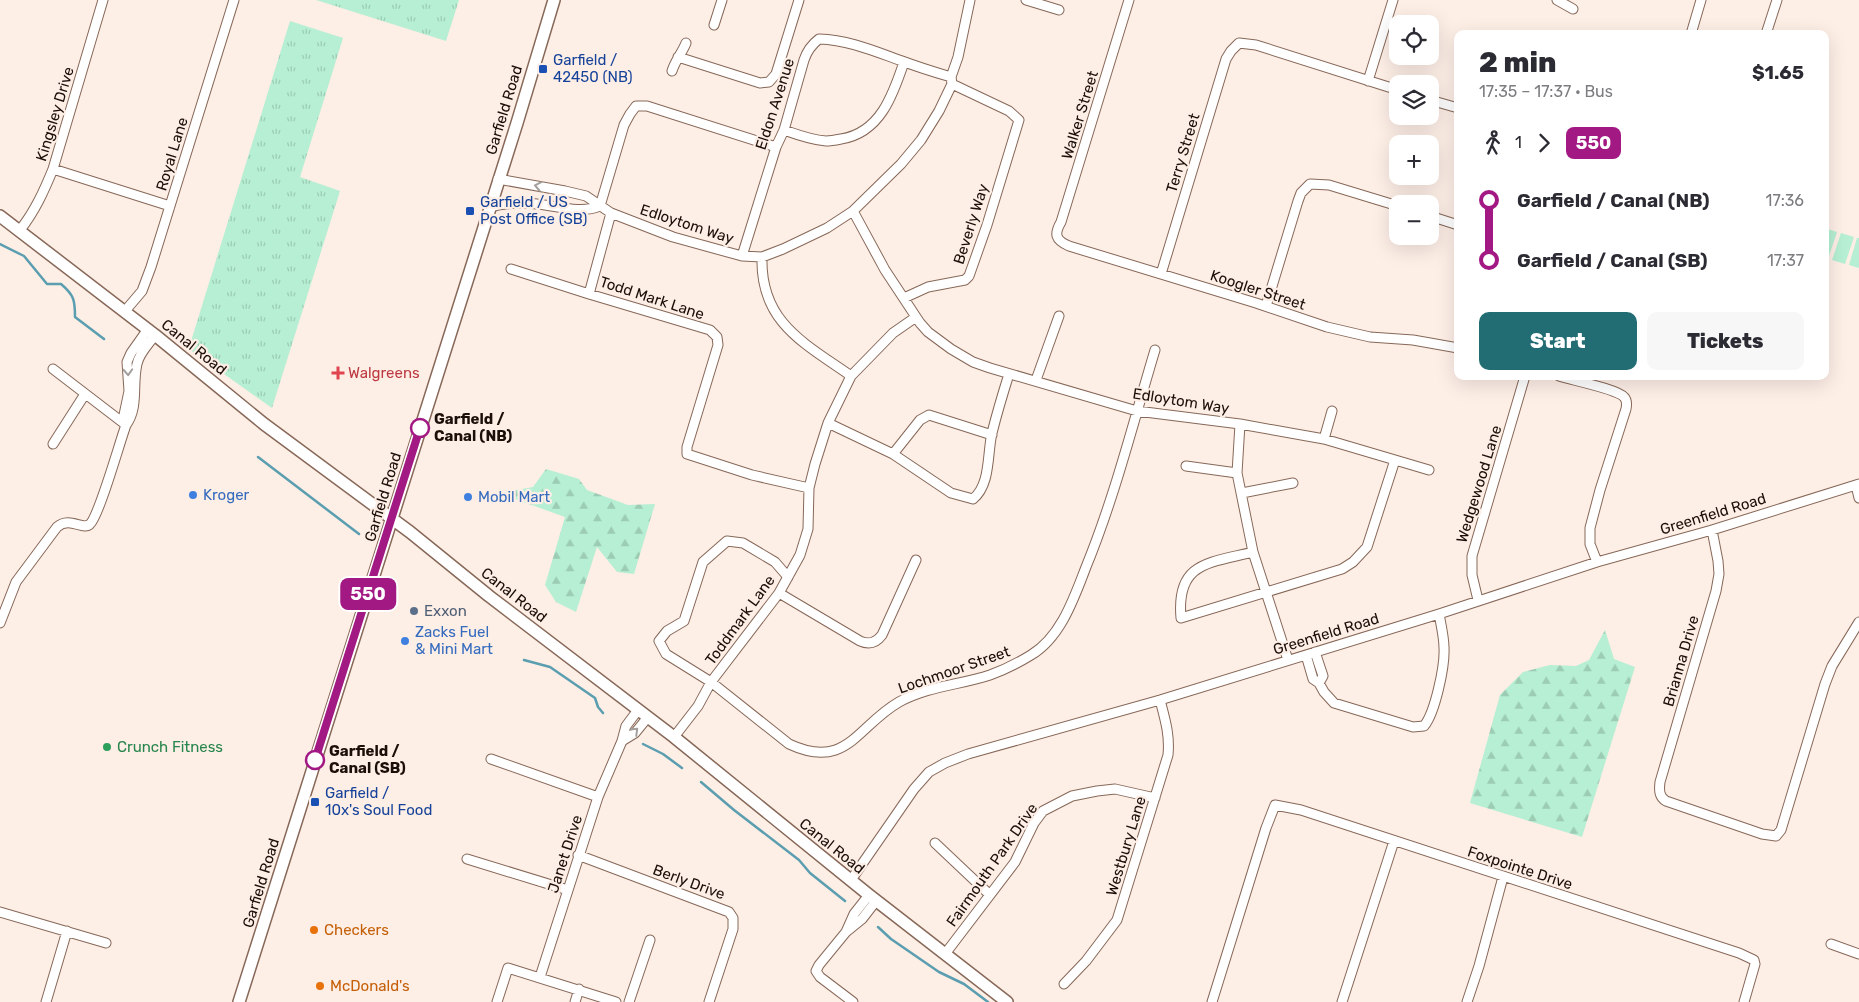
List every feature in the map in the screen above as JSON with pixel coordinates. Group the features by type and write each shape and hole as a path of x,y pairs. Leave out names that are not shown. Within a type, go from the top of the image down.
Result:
{"street":[{"name":"Kingsley Drive","path":"20,230 31,216 45,190 53,169 104,0"},
{"name":"Royal Lane","path":"126,311 142,291 151,267 234,0"},
{"name":"Garfield Road","path":"239,1002 517,123 554,0"},
{"path":"714,25 722,0"},
{"path":"678,57 760,83 769,82 776,74 799,0"},
{"path":"851,376 800,339 771,308 761,269 762,257 804,241 853,212 901,164 921,140 939,112 951,80 970,0"},
{"path":"1026,0 1059,10"},
{"name":"Walker Street","path":"1056,237 1056,231 1061,222 1130,0"},
{"path":"1389,87 1368,81 1393,0"},
{"path":"1557,0 1573,9"},
{"path":"1692,30 1702,0"},
{"path":"1767,30 1777,0"},
{"name":"Eldon Avenue","path":"742,256 776,147 784,130 807,50 819,39 844,41 862,46 951,80"},
{"path":"672,71 686,43"},
{"name":"Terry Street","path":"1161,274 1226,59 1231,50 1239,43 1256,45 1368,81"},
{"path":"784,130 807,138 827,141 847,138 862,132 883,112 893,94 904,62"},
{"name":"Beverly Way","path":"904,298 928,287 965,280 969,276 987,225 1019,120 1008,111 951,80"},
{"path":"1439,103 1454,107"},
{"path":"490,207 504,203 535,204 590,210 600,206 624,125 636,106 647,106 776,147"},
{"path":"53,169 170,206"},
{"name":"Edloytom Way","path":"498,179 586,196 610,213 673,237 742,256 762,257"},
{"path":"1266,306 1298,200 1301,193 1310,184 1329,185 1389,203"},
{"path":"853,212 885,270 904,298"},
{"name":"Todd Mark Lane","path":"610,213 589,294 710,330 717,337 718,345 687,447 688,454 752,475 809,488"},
{"name":"Canal Road","path":"0,216 126,311 264,424 392,519 674,737 872,898 1007,1002"},
{"path":"1439,219 1454,224"},
{"name":"Koogler Street","path":"1056,237 1062,244 1266,306 1327,327 1370,337 1420,341 1454,347"},
{"path":"511,269 589,294"},
{"name":"Edloytom Way","path":"904,298 916,318 928,332 962,356 990,368 1137,410 1240,424 1324,440 1428,470"},
{"path":"1036,380 1059,316"},
{"path":"916,318 892,333 851,376 828,423 893,454 951,493 973,499 980,491 984,481 992,435 1009,374"},
{"path":"0,623 16,582 57,527 68,522 86,526 90,524 98,510 126,424 124,415 129,391 127,362 131,353 152,332"},
{"name":"Lochmoor Street","path":"711,682 789,744 804,751 818,753 833,751 847,746 876,719 899,702 925,691 990,675 1014,665 1033,654 1048,640 1060,624 1074,596 1104,522 1154,350"},
{"path":"53,369 126,424"},
{"name":"Wedgewood Lane","path":"1478,600 1472,575 1472,556 1524,380"},
{"path":"1572,380 1614,392 1624,398 1626,409 1590,528 1590,544 1597,562"},
{"path":"54,444 85,394"},
{"path":"1324,440 1332,411"},
{"path":"893,454 920,420 929,415 992,435"},
{"name":"Toddmark Lane","path":"674,737 698,706 711,682 779,593 800,555 808,529 809,488 828,423"},
{"path":"1240,424 1236,473 1242,493 1253,552 1288,660"},
{"path":"1253,552 1204,564 1194,570 1182,592 1181,618 1342,569 1367,547 1395,460"},
{"path":"1186,466 1236,473"},
{"path":"1242,493 1293,483"},
{"path":"1857,484 1859,498"},
{"name":"Greenfield Road","path":"851,880 914,789 929,772 945,763 968,754 1160,700 1439,614 1597,562 1712,530 1857,484"},
{"name":"Brianna Drive","path":"1712,530 1717,549 1719,574 1710,613 1660,782 1661,798 1672,804 1762,834 1776,836 1781,830 1832,666 1859,622"},
{"path":"711,682 666,654 659,641 667,631 684,621 703,562 726,541 743,543 775,562 788,576"},
{"path":"779,593 860,641 870,643 882,635 916,560"},
{"path":"1306,655 1314,679 1334,703 1414,727 1424,726 1432,713 1444,663 1444,647 1439,614"},
{"path":"1315,652 1323,676 1319,683"},
{"name":"Westbury Lane","path":"1064,984 1086,961 1117,920 1168,755 1168,728 1160,700"},
{"name":"Janet Drive","path":"540,977 598,797 622,741 626,726 643,714"},
{"path":"492,759 598,797"},
{"name":"Fairmouth Park Drive","path":"945,954 1015,862 1034,823 1043,811 1072,796 1115,789 1155,798"},
{"name":"Foxpointe Drive","path":"1212,1002 1266,828 1275,805 1301,810 1739,953 1754,960 1753,974 1744,1002"},
{"path":"1342,1002 1394,841"},
{"path":"935,843 990,895"},
{"name":"Berly Drive","path":"578,855 729,912 733,918 733,929 709,1002"},
{"path":"467,859 568,890"},
{"path":"1467,1002 1479,966 1503,877"},
{"path":"853,1002 820,977 816,971 818,965 872,898"},
{"path":"0,912 106,943"},
{"path":"46,1002 67,931"},
{"path":"628,1002 650,940"},
{"path":"1830,944 1859,954"},
{"path":"497,1002 508,968 616,1002"},
{"path":"575,1002 579,990"}],"green space":[{"path":"316,0 459,0 446,41"},
{"path":"290,21 343,38 300,177 340,191 272,408 186,347 192,338"},
{"path":"1829,229 1837,232 1829,256"},
{"path":"1841,233 1854,237 1845,264 1832,260"},
{"path":"1857,238 1859,238 1859,268 1849,265"},
{"path":"546,469 579,479 587,490 628,505 655,504 634,574 617,572 597,547 576,612 556,602 545,585 565,517 504,495 505,492 533,487"},
{"path":"1605,630 1614,659 1635,667 1582,837 1470,803 1500,695 1523,672 1550,665 1576,666 1589,660"}],"waterway":[{"path":"0,244 24,256 47,284 61,284 73,298 75,317 104,339"},
{"path":"258,457 359,534"},
{"path":"524,660 550,667 595,698 598,707 603,713"},
{"path":"643,744 663,754 682,768"},
{"path":"701,782 799,860 810,873 845,901"},
{"path":"878,927 891,939 939,972 964,984 988,1002"}],"bus line":[{"name":"550","path":"315,760 420,428"}],"place":[{"name":"Garfield / 42450 (NB)","path":"543,69"},
{"name":"Garfield / US Post Office (SB)","path":"470,211"},
{"name":"Walgreens","path":"338,373"},
{"name":"Garfield / Canal (NB)","path":"420,428"},
{"name":"Kroger","path":"193,495"},
{"name":"Mobil Mart","path":"468,497"},
{"name":"Exxon","path":"414,611"},
{"name":"Zacks Fuel & Mini Mart","path":"405,641"},
{"name":"Crunch Fitness","path":"107,747"},
{"name":"Garfield / Canal (SB)","path":"315,760"},
{"name":"Garfield / 10x's Soul Food","path":"315,802"},
{"name":"Checkers","path":"314,930"},
{"name":"McDonald's","path":"320,986"}]}
